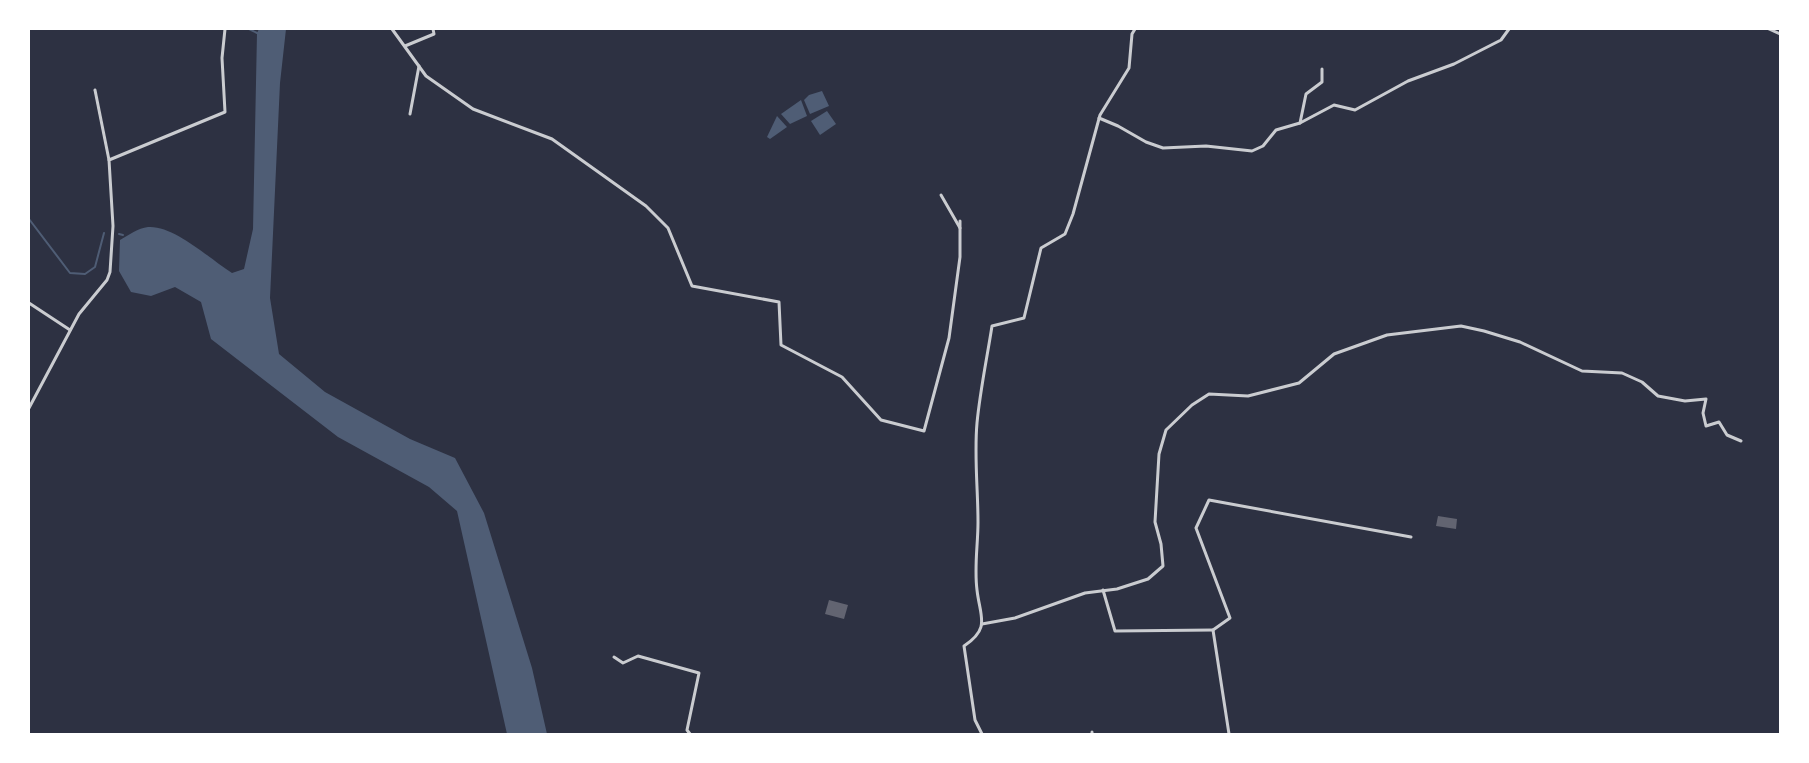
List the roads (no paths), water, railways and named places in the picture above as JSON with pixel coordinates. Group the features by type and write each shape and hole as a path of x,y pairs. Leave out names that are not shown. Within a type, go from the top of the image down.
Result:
{"street":[{"path":"109,160 225,112 222,58 225,29"},
{"path":"392,29 426,76 473,109 552,139 646,206 668,228 692,286 778,302 781,345 842,377 881,420 924,430 949,338 960,257 960,221"},
{"path":"405,46 434,34 433,29"},
{"path":"982,734 975,720 964,646 977,637 982,624 976,588 978,522 977,423 992,326 1024,318 1041,248 1065,234 1073,214 1099,118 1130,68 1132,34 1135,29"},
{"path":"1099,118 1118,126 1146,142 1163,148 1206,146 1252,151 1263,146 1276,130 1300,123 1334,106 1355,110 1408,81 1454,64 1502,40 1509,29"},
{"path":"1769,29 1780,34"},
{"path":"410,114 419,66"},
{"path":"1300,123 1306,94 1322,82 1322,69"},
{"path":"29,408 79,314 107,280 110,272 112,226 109,160 95,90"},
{"path":"941,195 960,229"},
{"path":"29,303 71,330"},
{"path":"982,624 1015,618 1085,593 1118,588 1148,579 1163,566 1161,544 1155,522 1159,454 1166,430 1192,405 1210,394 1248,396 1299,383 1334,354 1387,335 1461,326 1484,331 1520,342 1582,371 1622,373 1642,382 1658,396 1685,401 1706,399 1703,413 1706,426 1719,422 1727,435 1741,441"},
{"path":"1104,590 1115,631 1213,630 1230,618 1196,528 1209,500 1411,537"},
{"path":"1213,630 1229,734"},
{"path":"614,657 623,663 638,656 699,673 687,730 690,734"}],"water":[{"path":"259,29 286,29 280,83 270,298 279,354 325,392 410,439 455,458 484,513 532,668 547,734 507,734 457,511 429,487 338,437 211,339 201,302 175,287 151,296 131,292 119,271 120,240 137,230 148,227 169,231 180,237 232,273 244,269 253,229 257,33"},
{"path":"822,91 829,106 810,114 804,100 809,95"},
{"path":"801,100 807,116 790,124 781,114"},
{"path":"827,111 836,124 820,135 811,121"},
{"path":"777,116 787,127 770,139 767,137"}],"waterway":[{"path":"249,29 257,33"},
{"path":"29,219 70,273 85,274 95,267 104,233"},
{"path":"119,234 123,235"}]}
